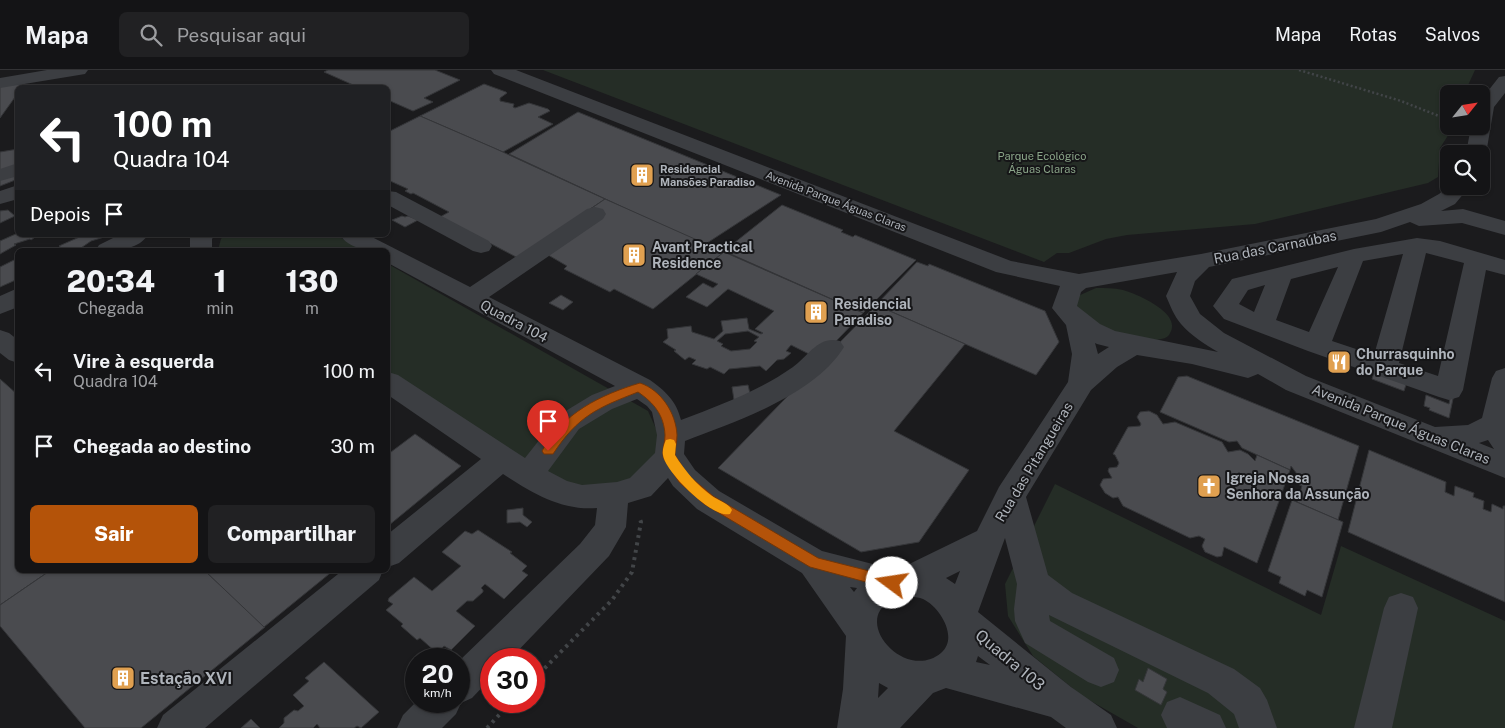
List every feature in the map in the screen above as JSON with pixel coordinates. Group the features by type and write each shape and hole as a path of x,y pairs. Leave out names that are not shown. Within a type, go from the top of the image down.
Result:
{"street":[{"path":"0,83 79,70"},
{"name":"Avenida Parque Águas Claras","path":"500,70 1004,267 1080,282"},
{"path":"1490,101 1505,84"},
{"path":"0,198 15,192"},
{"name":"Rua das Carnaúbas","path":"1080,282 1201,261 1381,225 1429,209 1450,195"},
{"path":"1474,195 1478,204 1505,214"},
{"path":"394,207 481,246"},
{"path":"471,298 595,214"},
{"path":"1381,225 1432,217 1463,216 1505,228"},
{"path":"1340,234 1362,255"},
{"path":"111,248 133,237"},
{"path":"355,237 375,248"},
{"path":"1384,368 1417,245"},
{"path":"1476,260 1449,390 1317,345 1233,312 1225,306 1240,284 1362,255 1417,245 1432,246 1505,268"},
{"name":"Quadra 104","path":"390,255 640,387 657,399 665,410 670,445 684,478 708,500 814,562 900,582"},
{"path":"1317,345 1362,255"},
{"name":"Avenida Parque Águas Claras","path":"1201,261 1184,279 1178,296 1190,318 1215,339 1296,383"},
{"name":"Avenida Parque Águas Claras","path":"1004,267 1039,289 1071,315 1102,336 1134,345 1204,358 1296,383 1505,466"},
{"path":"1262,323 1281,274"},
{"path":"1071,315 1070,289 1080,282"},
{"path":"0,306 15,298"},
{"name":"Rua das Pitangueiras","path":"1071,315 1085,354 1081,383"},
{"path":"0,339 15,352"},
{"name":"Rua das Pitangueiras","path":"961,617 988,541 1010,496 1081,383 1108,360 1134,345"},
{"path":"470,675 591,554 606,536 613,523 614,508 626,491 657,471 670,445 771,394 804,372 832,346"},
{"path":"1426,434 1457,438 1502,432 1505,378"},
{"name":"Quadra 104","path":"390,383 528,475 560,492 582,497 626,491 666,490 708,500"},
{"path":"528,475 569,422 602,402 640,387"},
{"path":"390,551 502,458"},
{"path":"1010,496 1034,584 1031,617 1033,625 1037,632 1101,670"},
{"path":"856,728 861,611 867,598 878,588 900,582 988,541"},
{"name":"Quadra 104","path":"814,562 861,635"},
{"path":"176,728 363,573"},
{"path":"875,728 933,675 952,667 961,656 966,642 965,628 961,617 951,602 940,591 924,584 900,582"},
{"path":"1034,584 1060,604 1221,681 1247,701 1254,713 1258,728"},
{"path":"1373,728 1401,608"},
{"name":"Quadra 103","path":"961,617 1058,700 1098,728"},
{"path":"861,635 873,657 887,669 903,676 933,675"},
{"name":"Quadra 103","path":"933,675 1058,700"},
{"path":"416,728 431,713"}],"path":[{"path":"1299,70 1401,101 1440,116"},
{"path":"545,668 612,600 632,572 641,522 626,491"},
{"path":"487,728 501,713"}],"green space":[{"name":"Parque Ecológico Águas Claras","path":"543,70 1475,70 1468,85 1440,85 1440,135 1448,135 1440,145 1438,177 1428,183 1255,224 1127,235 1106,239 1069,253 1057,253 1044,262"},
{"path":"222,237 340,237 359,248 219,248"},
{"path":"390,265 648,411 662,442 654,470 587,494 540,473 390,372"},
{"path":"1096,288 1123,290 1148,300 1171,320 1172,327 1169,335 1157,340 1147,340 1116,335 1102,330 1074,304 1078,296"},
{"path":"1055,484 1321,615 1341,546 1505,621 1505,728 1138,728 1082,696 1033,656 1008,616 1005,584"}],"building":[{"path":"328,70 435,70 460,80 424,98 433,102 413,111 390,101 390,85 353,85 324,72"},
{"path":"28,78 23,85 15,85 15,97 0,118 0,83"},
{"path":"484,84 506,92 500,98 500,101 514,104 513,107 515,108 529,103 548,109 550,111 538,117 553,124 503,152 420,116"},
{"name":"Residencial Mansões Paradiso","path":"578,112 781,195 704,245 509,154"},
{"path":"420,116 605,199 518,258 440,217 449,212 413,193 405,191 408,189 390,181 390,131"},
{"path":"15,150 15,180 0,186 0,152"},
{"name":"Avant Practical Residence","path":"605,199 724,252 653,309 614,289 610,292 564,269 567,266 543,252 586,212"},
{"path":"782,205 843,230 841,232 853,237 855,235 916,260 863,313 724,251"},
{"path":"8,210 15,216 0,223 0,211"},
{"path":"402,216 418,220 405,227 392,220"},
{"path":"15,234 15,237 35,237 31,240 14,244 16,245 0,254 0,241"},
{"path":"79,237 104,237 91,241 81,248 62,248 59,246"},
{"name":"Residencial Paradiso","path":"724,252 863,313 819,359 791,345 786,351 791,353 784,359 777,360 766,371 760,366 729,369 724,374 710,367 707,369 692,364 696,360 689,357 685,360 674,351 676,350 663,342 668,338 667,329 691,326 692,332 714,339 723,331 721,321 747,318 749,329 761,334 763,333 755,329 774,311 728,289 707,307 686,297 703,283 713,288 718,284 696,274","holes":["748,331 759,337 754,341 757,342 750,349 731,351 721,346 723,344 717,341 725,334"]},
{"path":"15,261 15,280 0,287 0,267"},
{"path":"917,262 928,266 929,264 1045,311 1059,342 1036,375 876,305"},
{"path":"561,295 573,302 563,310 549,303"},
{"path":"876,305 965,344 894,431 969,470 919,542 861,552 718,468"},
{"path":"1377,363 1409,375 1404,391 1372,379"},
{"path":"1187,376 1359,446 1338,520 1297,502 1302,486 1295,483 1297,474 1291,466 1290,470 1242,448 1237,441 1229,442 1160,412 1178,377"},
{"path":"0,379 15,392 15,573 47,573 0,605"},
{"path":"748,385 751,398 734,400 732,387"},
{"path":"1451,393 1454,394 1449,418 1424,406 1426,395 1449,404"},
{"path":"1149,411 1157,415 1163,424 1175,422 1222,442 1228,452 1240,450 1248,454 1255,461 1257,455 1290,470 1257,563 1224,547 1222,556 1217,557 1205,552 1202,546 1205,539 1199,536 1190,538 1123,506 1118,497 1113,498 1105,493 1100,485 1103,479 1112,478 1108,471 1109,468 1117,467 1119,463 1113,454 1128,427 1140,426 1141,424 1137,417 1140,412"},
{"path":"415,434 461,466 390,524 390,451"},
{"path":"1369,450 1446,482 1445,492 1454,496 1455,486 1474,493 1473,497 1484,501 1483,509 1491,512 1492,504 1503,509 1503,506 1505,506 1505,602 1348,532"},
{"path":"1292,500 1343,522 1322,597 1307,590 1305,596 1279,583 1281,577 1268,571"},
{"path":"523,508 523,515 532,522 527,527 520,522 507,523 507,510"},
{"path":"478,530 512,552 510,553 527,566 522,571 528,575 504,599 485,584 481,588 483,592 473,601 467,601 456,611 475,626 453,648 444,646 442,648 431,648 420,638 417,640 401,626 403,624 386,610 393,604 388,601 389,598 414,577 432,591 461,566 442,552 465,531 472,534"},
{"name":"Estação XVI","path":"47,573 207,573 265,627 141,728 85,728 0,626 0,605"},
{"path":"207,573 330,573 264,627"},
{"path":"324,662 379,712 361,728 357,726 354,728 320,728 317,724 313,728 279,728 284,723 284,718 294,710 298,711 304,706 293,695 309,681 305,678"},
{"path":"1148,668 1167,679 1163,689 1167,692 1161,705 1135,690 1139,679 1143,682"},
{"path":"251,719 260,728 241,728"}],"slow traffic":[{"path":"670,444 668,456 684,478 708,500 725,510"}],"place":[{"name":"Residencial Mansões Paradiso","path":"642,175"},
{"name":"Avant Practical Residence","path":"634,255"},
{"name":"Residencial Paradiso","path":"816,312"},
{"name":"Churrasquinho do Parque","path":"1339,362"},
{"name":"Igreja Nossa Senhora da Assunção","path":"1209,486"},
{"name":"Estação XVI","path":"123,678"}],"route":[{"path":"548,451 562,430 580,414 621,393 640,387 657,399 665,410 671,435 668,456 684,478 708,500 814,562 892,583"}]}
